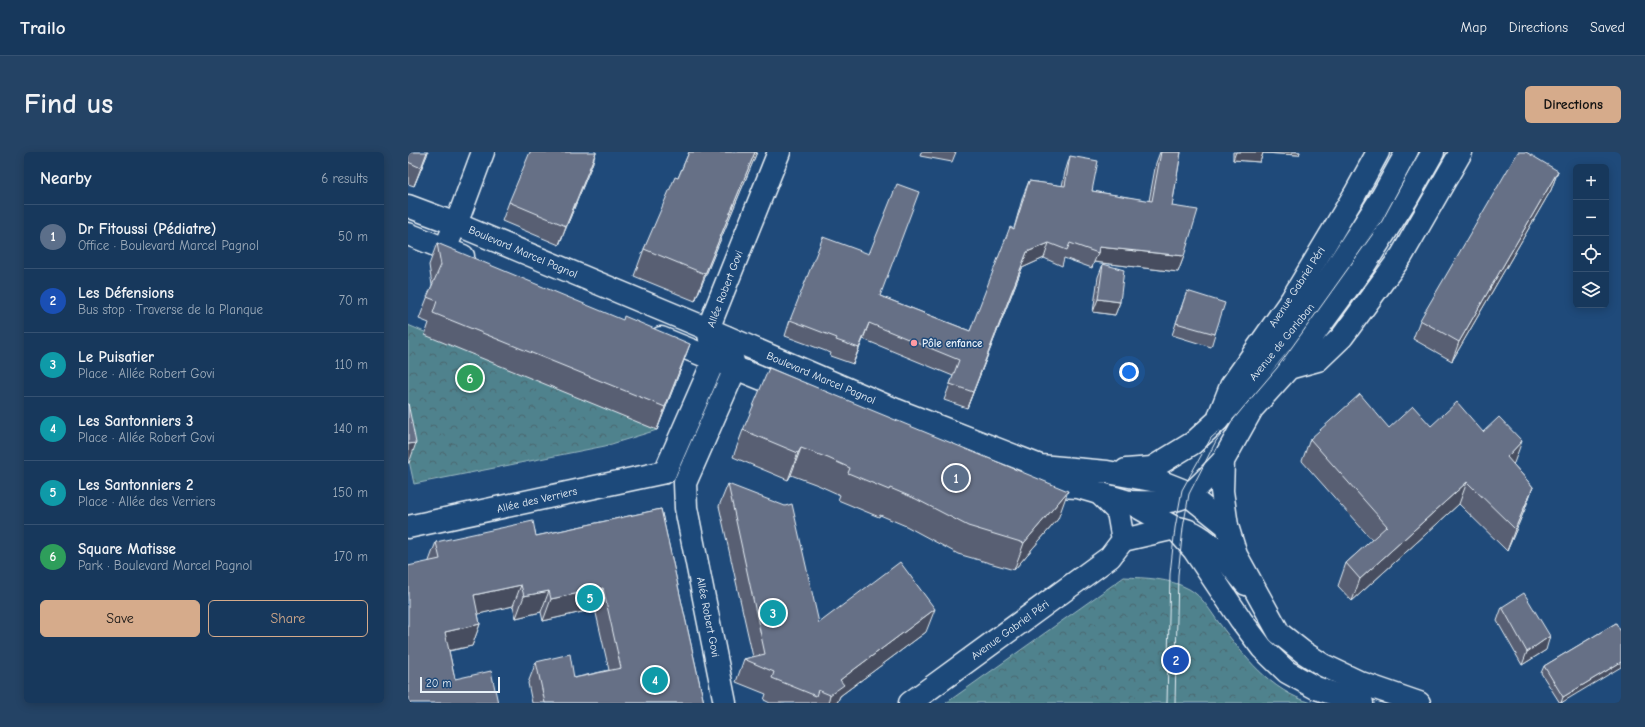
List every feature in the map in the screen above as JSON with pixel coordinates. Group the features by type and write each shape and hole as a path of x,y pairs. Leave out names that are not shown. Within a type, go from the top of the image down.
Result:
{"main road":[{"path":"445,249 483,152"},
{"name":"Allée Robert Govi","path":"714,360 717,333 779,152"},
{"name":"Avenue Gabriel Péri","path":"1217,421 1231,386 1292,299 1355,194 1378,152"},
{"name":"Avenue de Garlaban","path":"1107,472 1152,468 1193,443 1217,421 1316,299 1382,196 1407,152"},
{"name":"Avenue de Garlaban","path":"1263,605 1236,555 1228,530 1222,491 1223,461 1252,409 1289,368 1362,267 1391,223 1433,152"},
{"path":"1289,368 1318,360 1342,337 1402,255 1461,152"},
{"name":"Boulevard Marcel Pagnol","path":"408,206 456,224 717,333 896,410 1040,466 1107,472 1162,482 1176,494 1228,530"},
{"path":"408,234 481,264"},
{"path":"641,330 812,399"},
{"name":"Allée Robert Govi","path":"717,333 735,369 686,483 686,508 725,703"},
{"path":"686,483 665,472 714,360"},
{"path":"1193,443 1174,475 1176,494 1167,508 1175,528 1194,550 1241,620 1262,648 1287,672 1316,688 1362,703"},
{"path":"1008,477 1039,485 1078,488 1129,502 1156,503 1176,494 1223,461"},
{"name":"Allée des Verriers","path":"408,527 665,472"},
{"path":"1100,494 1118,512 1116,548 1175,528 1183,528 1200,536 1226,560 1263,605 1279,633 1303,652 1323,665 1361,683 1419,703"},
{"path":"1129,502 1175,528"},
{"name":"Avenue Gabriel Péri","path":"910,703 1116,548"}],"green space":[{"path":"408,325 657,430 605,446 414,484 408,456"},
{"path":"1124,577 1149,578 1165,581 1181,585 1194,592 1202,600 1238,648 1259,671 1283,690 1312,703 946,703"}],"building":[{"path":"408,152 427,152 421,168 408,162"},
{"path":"530,152 596,152 566,226 509,202"},
{"path":"689,152 755,152 705,274 644,249 675,177 678,178"},
{"path":"1161,152 1181,152 1172,206 1198,210 1184,256 1099,247 1098,253 1070,243 1067,250 1049,243 1027,252 973,392 950,384 959,360 869,323 859,348 836,340 837,338 790,320 823,237 869,254 897,184 919,192 880,296 970,331 1010,227 1014,229 1029,181 1065,186 1070,156 1098,161 1092,191 1152,201"},
{"path":"1518,152 1526,152 1558,171 1459,342 1420,320"},
{"path":"437,243 623,320 624,316 690,344 665,407 433,313 437,301 427,297 441,265"},
{"path":"1103,264 1124,270 1120,302 1098,299"},
{"path":"1187,291 1225,303 1215,334 1176,323"},
{"path":"769,368 1068,491 1024,543 968,526 916,499 890,488 889,490 848,473 850,468 828,458 801,448 798,453 743,430"},
{"path":"1360,394 1389,428 1413,406 1431,426 1457,402 1483,432 1499,417 1522,441 1507,457 1533,487 1515,529 1467,482 1360,579 1346,563 1387,526 1310,439"},
{"path":"408,403 416,443 408,444"},
{"path":"728,484 785,506 792,504 819,623 900,562 935,609 840,680 844,685 830,695 818,690 816,696 772,678 774,672 744,659 765,654"},
{"path":"661,509 704,703 545,703 536,662 570,654 574,678 621,668 603,588 551,599 549,591 524,596 521,585 474,595 480,624 445,632 455,679 491,671 498,703 408,703 408,566 440,559 436,542 533,521 536,536"},
{"path":"1524,593 1550,636 1527,652 1502,607"},
{"path":"1616,623 1621,632 1621,662 1563,697 1544,666"}],"tram line":[{"path":"1175,703 1178,575 1183,528 1189,494 1216,441 1277,368 1382,221 1419,152"},
{"path":"1167,703 1170,574 1175,528 1182,490 1211,438 1219,431"}],"place":[{"name":"Pôle enfance","path":"914,343"},
{"name":"Square Matisse","path":"470,378"},
{"name":"Dr Fitoussi (Pédiatre)","path":"956,478"},
{"name":"Les Santonniers 2","path":"590,598"},
{"name":"Le Puisatier","path":"773,613"},
{"name":"Les Défensions","path":"1176,660"},
{"name":"Les Santonniers 3","path":"655,680"}]}
